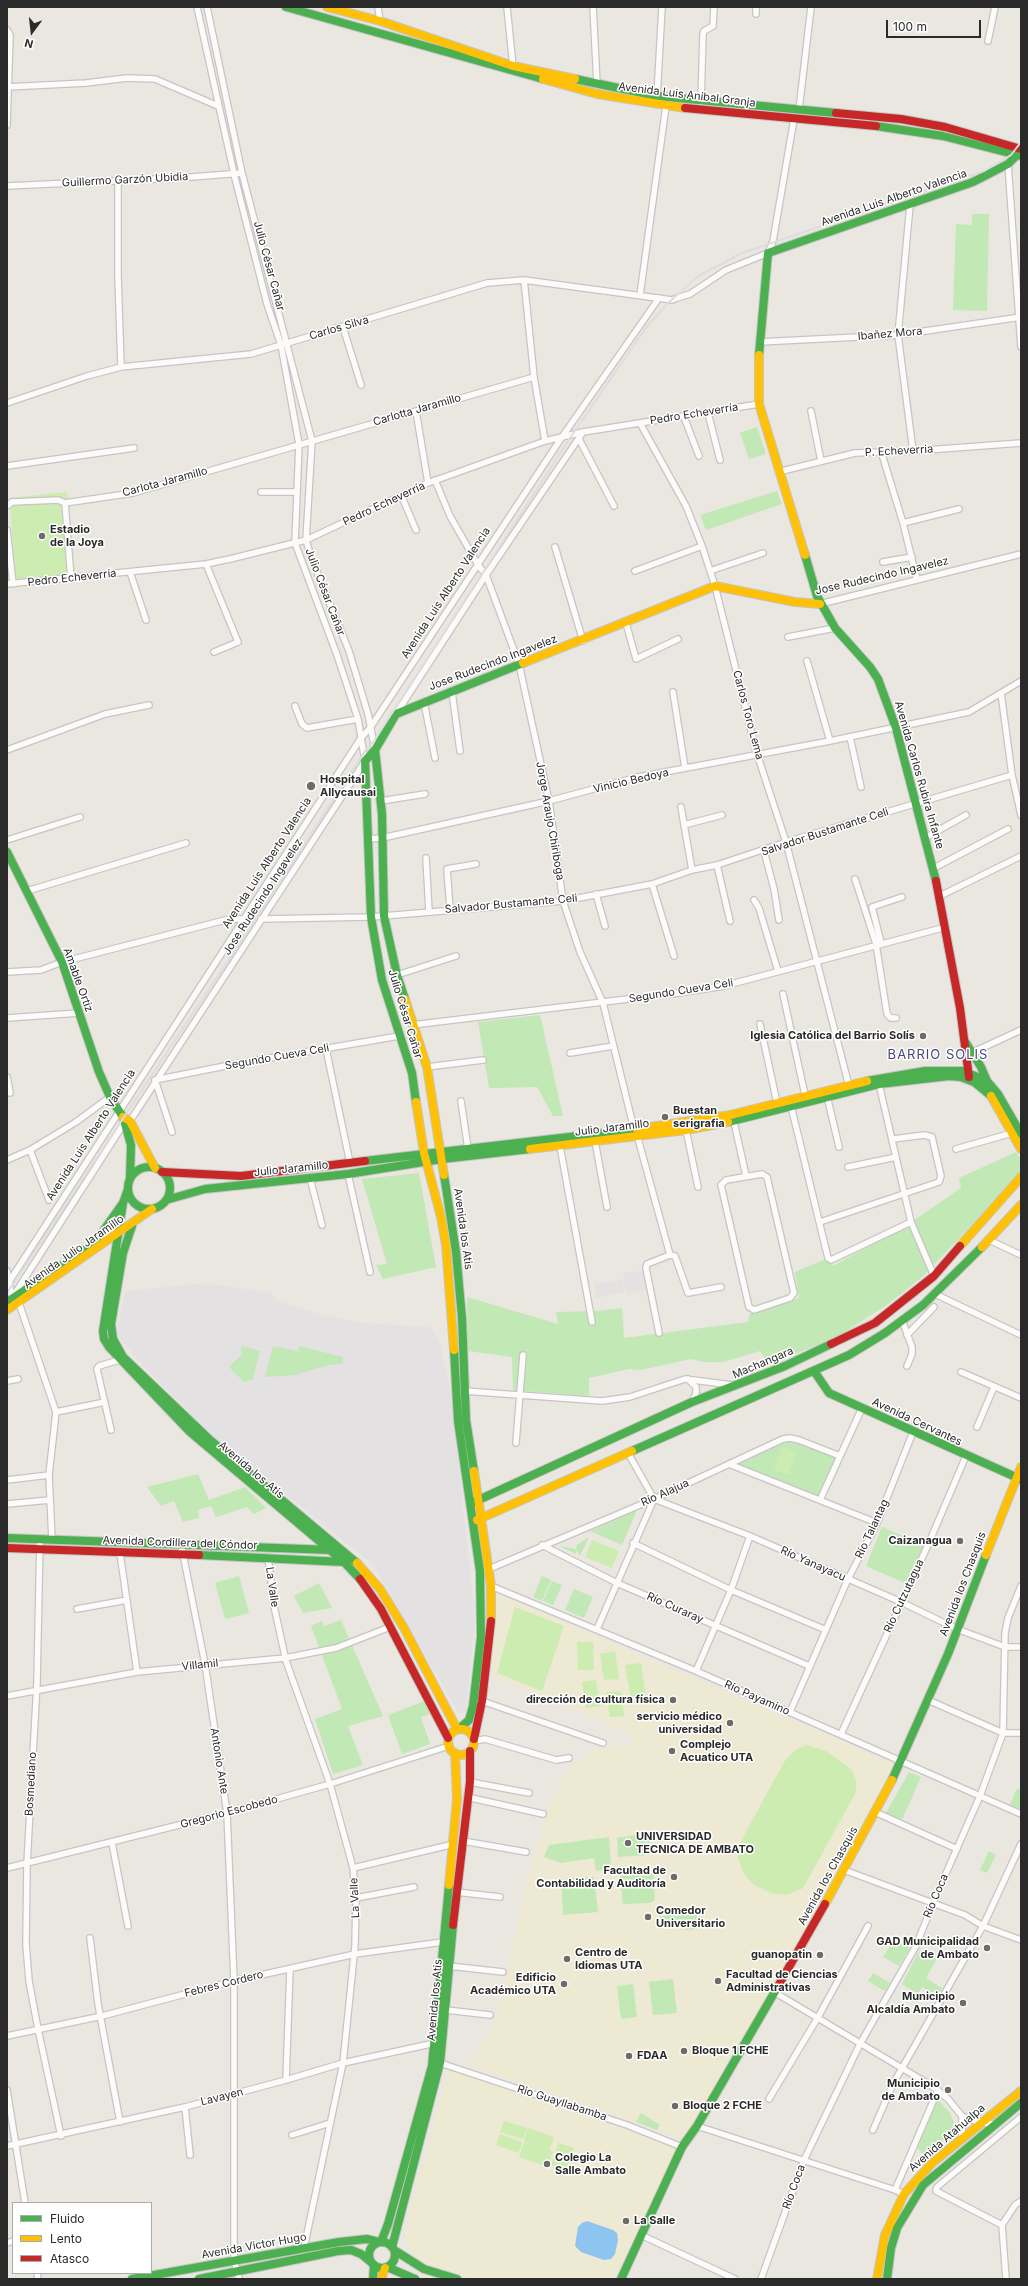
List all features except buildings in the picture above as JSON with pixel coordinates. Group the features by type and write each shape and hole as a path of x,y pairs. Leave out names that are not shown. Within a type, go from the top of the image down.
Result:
{"main road":[{"name":"Avenida Luis Anibal Granja","path":"286,7 597,94 666,106 900,128 1020,153"},
{"name":"Avenida Luis Anibal Granja","path":"327,7 380,21 513,66 597,84 657,96 701,102 901,119 945,127 1020,153"},
{"name":"Avenida Luis Alberto Valencia","path":"768,253 973,182 1008,164 1020,153"},
{"name":"Avenida Carlos Rubira Infante","path":"768,253 759,342 759,404 778,472 820,604 835,628 870,667 878,679 896,728 915,803 934,868 946,927 965,1042 985,1084"},
{"name":"Jose Rudecindo Ingavelez","path":"365,761 375,750 396,714 519,664 583,641 715,586 796,602 820,604"},
{"name":"Julio César Cañar","path":"375,750 381,801 384,916 397,975 412,1026 427,1067 441,1156"},
{"name":"Julio César Cañar","path":"365,761 371,917 382,980 412,1074 424,1153 427,1162"},
{"name":"Amable Ortiz","path":"7,852 62,962 110,1098 158,1170"},
{"path":"970,1053 967,1072 970,1080"},
{"name":"Julio Jaramillo","path":"130,1179 140,1169 241,1176 424,1153 441,1156 560,1146 595,1141 709,1119 805,1095 925,1071 967,1072 985,1084 993,1099 1017,1133 1021,1149"},
{"name":"Julio Jaramillo","path":"152,1209 160,1206 166,1200 205,1189 348,1174 427,1162 441,1156 468,1149 636,1132 686,1130 734,1122 827,1096 850,1087 950,1076 985,1084"},
{"name":"Amable Ortiz","path":"124,1118 132,1161 130,1179"},
{"name":"Avenida los Atis","path":"441,1156 460,1288 464,1391 474,1502"},
{"name":"Avenida los Atis","path":"381,2279 386,2267 395,2258 393,2248 440,2063 456,1892 470,1782 470,1751 474,1740 482,1701 491,1617 491,1586 489,1569 477,1520 458,1421 450,1277 446,1245 427,1162"},
{"path":"158,1170 170,1185 166,1200"},
{"name":"Machangara","path":"474,1502 692,1402 737,1386 813,1353 875,1322 934,1276 1021,1177"},
{"path":"130,1179 128,1189 133,1202 145,1209 152,1209"},
{"name":"Avenida Julio Jaramillo","path":"7,1310 11,1302 86,1249 99,1237 123,1202 128,1189"},
{"name":"Avenida los Atis","path":"123,1202 116,1236 103,1331 104,1339 119,1360 190,1432 333,1548"},
{"path":"477,1520 850,1355 902,1320 935,1294 989,1240 1021,1205"},
{"name":"Avenida Julio Jaramillo","path":"11,1302 132,1226 152,1209"},
{"name":"Avenida los Atis","path":"132,1226 124,1253 111,1324 113,1339 123,1357 209,1439 347,1560 362,1568 380,1590 404,1628 458,1729"},
{"name":"Avenida Cervantes","path":"814,1371 829,1393 966,1456 1019,1478"},
{"name":"Avenida los Chasquis","path":"621,2279 682,2148 697,2126 844,1870 902,1762 1019,1478 1021,1467"},
{"name":"Avenida los Atis","path":"449,1742 458,1729 469,1720 471,1715 481,1637 480,1571 477,1520"},
{"name":"Avenida Cordillera del Cóndor","path":"7,1538 333,1548"},
{"name":"Avenida Cordillera del Cóndor","path":"7,1548 347,1560"},
{"name":"Avenida los Atis","path":"347,1560 362,1581 390,1627 455,1753 457,1780 454,1844 443,1942 432,2066 388,2224 380,2242 370,2250 373,2264 373,2279"},
{"name":"Avenida los Atis","path":"458,1729 468,1731 474,1740"},
{"path":"455,1753 463,1754 470,1751"},
{"name":"Avenida Atahualpa","path":"877,2279 885,2235 904,2194 920,2174 1021,2091"},
{"name":"Avenida Atahualpa","path":"886,2279 891,2248 897,2228 916,2194 938,2170 1021,2103"},
{"name":"Avenida Victor Hugo","path":"132,2279 367,2238 380,2242"},
{"path":"380,2242 393,2248 424,2269 457,2279"},
{"name":"Avenida Victor Hugo","path":"199,2279 238,2275 351,2250 361,2254 373,2264"},
{"path":"373,2264 386,2267 415,2279"}],"street":[{"name":"Julio César Cañar","path":"197,7 234,174 267,304 281,345 299,444 295,543 337,655 358,719 365,761"},
{"name":"Julio César Cañar","path":"207,7 242,173 288,343 312,441 306,540 311,557 349,651 375,750"},
{"path":"378,7 380,21"},
{"path":"507,7 513,66"},
{"path":"593,7 597,84"},
{"path":"657,96 662,7"},
{"path":"701,102 703,34 704,30 713,26 714,7"},
{"path":"756,7 756,14"},
{"path":"799,110 811,7"},
{"path":"988,41 995,7"},
{"path":"7,30 10,35 7,126"},
{"path":"8,87 86,83 127,78 155,79 218,106"},
{"path":"640,295 666,106"},
{"path":"768,253 773,241 794,119"},
{"path":"1008,164 1021,347"},
{"name":"Guillermo Garzón Ubidia","path":"7,186 242,173"},
{"path":"118,181 118,291 121,367"},
{"path":"910,205 898,334 913,452"},
{"name":"Carlos Silva","path":"7,403 87,376 121,367 252,354 487,283 524,280 672,300 690,294 726,270 768,253"},
{"path":"524,280 534,377 545,441"},
{"name":"Avenida Luis Alberto Valencia","path":"11,1302 244,919 361,738 370,728 562,437 659,298"},
{"name":"Ibañez Mora","path":"759,342 898,334 1020,317"},
{"path":"343,327 361,385"},
{"name":"Carlotta Jaramillo","path":"299,444 534,377"},
{"name":"Pedro Echeverría","path":"7,584 206,564 295,543 306,540 435,480 545,441 583,432 759,404"},
{"path":"416,411 428,483"},
{"path":"811,411 821,461"},
{"path":"708,413 720,460"},
{"path":"684,417 699,456"},
{"name":"Carlos Toro Lema","path":"640,423 686,506 702,546 715,586 757,754 786,842 817,960"},
{"path":"396,714 486,575 583,432"},
{"path":"579,438 614,506"},
{"name":"P. Echeverria","path":"778,472 855,453 881,451 913,452 1021,442"},
{"name":"Carlota Jaramillo","path":"7,506 12,502 58,500 65,503 133,493 299,444"},
{"path":"7,466 134,448"},
{"path":"881,451 903,523 917,580"},
{"name":"Jorge Araujo Chiriboga","path":"435,480 450,516 478,565 486,575 519,664 549,801 563,901 580,952 603,1003 613,1046 670,1255"},
{"path":"261,492 297,492"},
{"path":"402,496 416,530"},
{"path":"65,503 71,578"},
{"path":"903,523 959,509"},
{"path":"7,530 14,584"},
{"path":"635,571 702,546"},
{"path":"556,547 583,641"},
{"path":"710,571 763,553"},
{"name":"Jose Rudecindo Ingavelez","path":"820,604 1021,554"},
{"path":"883,562 912,557"},
{"path":"206,564 238,642 214,652"},
{"path":"130,572 146,620"},
{"path":"626,623 636,659 678,639"},
{"path":"788,637 835,628"},
{"path":"807,661 830,741"},
{"name":"Vinicio Bedoya","path":"368,839 382,838 549,801 638,778 685,768 896,728 969,712 1021,681"},
{"path":"452,692 460,751"},
{"path":"672,692 685,768"},
{"path":"1001,693 1012,775 1021,815"},
{"path":"424,702 435,758"},
{"path":"7,750 105,714 149,705"},
{"path":"295,706 302,724 306,728 358,719"},
{"path":"850,737 861,787"},
{"name":"Jose Rudecindo Ingavelez","path":"155,1080 365,761"},
{"name":"Salvador Bustamante Celi","path":"261,920 371,917 450,909 563,901 652,884 692,870 717,865 764,851 786,842 1012,775"},
{"path":"381,801 424,794"},
{"path":"681,807 692,870"},
{"path":"684,825 722,815"},
{"path":"925,838 966,815"},
{"path":"7,840 80,817"},
{"path":"934,868 1008,829"},
{"path":"27,890 186,843"},
{"path":"764,851 774,889 779,920"},
{"path":"940,896 1021,856"},
{"path":"426,858 430,912"},
{"path":"450,909 447,869 476,864"},
{"path":"717,865 730,921"},
{"path":"855,879 879,943"},
{"path":"652,884 674,956"},
{"path":"596,894 605,926"},
{"path":"896,1018 891,1018 887,1014 879,943 872,907 902,897"},
{"path":"754,900 759,908 778,971"},
{"path":"7,972 41,970 62,962 229,919 244,919"},
{"name":"Segundo Cueva Celi","path":"412,1026 603,1003 724,986 879,943 946,927"},
{"path":"397,975 456,956"},
{"path":"817,960 850,1087"},
{"path":"783,994 805,1095"},
{"path":"7,1018 79,1013"},
{"path":"760,1024 777,1103"},
{"path":"970,1053 1021,1030"},
{"name":"Segundo Cueva Celi","path":"155,1080 235,1064 399,1036"},
{"path":"570,1053 613,1046"},
{"path":"326,1049 350,1163"},
{"path":"427,1067 483,1060"},
{"path":"7,1077 10,1093"},
{"path":"155,1080 172,1132"},
{"name":"Avenida Luis Alberto Valencia","path":"8,1283 124,1118 155,1080"},
{"path":"879,1084 893,1139 911,1222 934,1276"},
{"path":"827,1096 839,1147"},
{"path":"7,1160 30,1150 76,1122 110,1098"},
{"path":"462,1101 468,1149"},
{"path":"791,1106 820,1222 826,1253 831,1260 911,1222"},
{"path":"734,1122 746,1176"},
{"path":"686,1130 698,1187"},
{"path":"956,1150 1017,1133"},
{"path":"820,1222 939,1182 941,1176 933,1139 929,1136 893,1139"},
{"path":"595,1141 607,1207"},
{"path":"560,1146 592,1322"},
{"path":"30,1150 49,1200"},
{"path":"848,1167 896,1157"},
{"path":"348,1174 370,1272"},
{"path":"765,1174 794,1293 793,1296 751,1310 721,1185 723,1182 746,1176 765,1174"},
{"path":"310,1178 322,1225"},
{"path":"989,1240 1021,1255"},
{"path":"659,1333 646,1268 647,1264 670,1255 676,1256 688,1293 721,1287"},
{"path":"7,1271 11,1302 56,1412 49,1475 52,1540"},
{"path":"935,1294 1021,1335"},
{"path":"907,1335 934,1307"},
{"path":"902,1320 912,1354 907,1366"},
{"path":"516,1443 523,1355"},
{"path":"111,1430 97,1369 99,1366 119,1360"},
{"path":"961,1372 1021,1398"},
{"path":"7,1381 18,1379"},
{"path":"464,1391 613,1400 630,1397 688,1379 737,1386"},
{"path":"688,1379 696,1387 692,1402"},
{"path":"978,1427 994,1387"},
{"path":"56,1412 105,1402"},
{"path":"820,1500 862,1408"},
{"name":"Río Talantag","path":"790,1712 848,1579 877,1523 913,1432"},
{"name":"Río Alajua","path":"489,1569 542,1545 654,1499 729,1464 790,1438 840,1456"},
{"path":"597,1628 633,1543 654,1499 628,1453"},
{"name":"Río Cutzutagua","path":"841,1734 928,1545 966,1456"},
{"path":"729,1464 877,1523"},
{"path":"7,1480 49,1475"},
{"name":"Río Yanayacu","path":"654,1499 750,1536 901,1602 957,1629 1006,1647 1021,1647"},
{"path":"7,1504 50,1500"},
{"path":"696,1671 731,1590 750,1536"},
{"name":"Bosmediano","path":"40,1539 36,1689 27,1864 26,1944 29,1981 61,2136"},
{"path":"633,1543 731,1590 826,1630"},
{"name":"Antonio Ante","path":"182,1544 205,1664 227,1813 234,1981 234,2260 238,2275"},
{"name":"Río Curaray","path":"542,1545 617,1583 809,1666"},
{"path":"120,1553 137,1672"},
{"name":"La Valle","path":"268,1557 274,1606 285,1658 330,1784 353,1868 356,1898 355,1954 343,2063 304,2248"},
{"name":"Río Payamino","path":"491,1586 597,1628 1021,1814"},
{"name":"Río Coca","path":"761,2279 804,2160 860,2044 916,1946 933,1903 980,1796 1003,1733 1006,1647 1005,1633 1008,1618 1021,1586"},
{"path":"77,1609 126,1600"},
{"name":"Villamil","path":"7,1696 36,1689 137,1672 205,1664 285,1658 336,1648 390,1627"},
{"path":"928,1700 1003,1733 1021,1733"},
{"path":"482,1701 603,1743"},
{"path":"474,1740 485,1740 556,1760 569,1758"},
{"name":"Gregorio Escobedo","path":"7,1868 112,1843 330,1784 449,1742"},
{"path":"470,1782 529,1793"},
{"path":"467,1797 543,1814"},
{"path":"875,1812 957,1849"},
{"path":"462,1841 526,1852"},
{"path":"112,1843 128,1926"},
{"path":"353,1868 454,1844"},
{"path":"873,2130 893,2084 960,1969 983,1926 1021,1844"},
{"path":"844,1870 965,1915 983,1926 1021,1940"},
{"path":"356,1898 414,1887"},
{"path":"456,1892 500,1897"},
{"path":"769,2099 817,2019 868,1926"},
{"path":"90,1938 98,2004 102,2016 120,2122"},
{"name":"Febres Cordero","path":"7,2036 102,2016 234,1981 355,1954 443,1942"},
{"path":"449,1966 503,1972"},
{"path":"286,2080 290,1969"},
{"path":"774,1992 938,2090 962,2116 982,2123 995,2124"},
{"path":"446,2010 490,2015"},
{"name":"Lavayen","path":"7,2146 61,2136 234,2095 343,2063 435,2043"},
{"name":"Rio Guayllabamba","path":"440,2063 627,2125 682,2148"},
{"path":"7,2090 14,2145 25,2202"},
{"path":"896,2190 938,2090"},
{"path":"184,2107 190,2155"},
{"path":"962,2116 962,2138"},
{"path":"1002,2225 936,2190 937,2187 1021,2117"},
{"path":"292,2135 330,2123"},
{"path":"697,2126 896,2190 904,2194"},
{"path":"1006,2279 1002,2225 1015,2205 1021,2201"},
{"path":"641,2235 735,2279"}],"shaded area":[{"path":"643,1271 647,1289 626,1294 623,1273"},
{"path":"623,1280 624,1292 596,1298 594,1284"},
{"path":"207,1283 271,1293 277,1301 323,1315 362,1323 429,1327 433,1331 440,1345 451,1393 475,1618 466,1712 459,1713 372,1564 207,1430 148,1371 117,1335 125,1291"},
{"path":"498,1594 898,1766 685,2139 470,2066 496,2016 533,1858 548,1809 569,1766 602,1746 631,1745 634,1735 491,1676"},
{"name":"Colegio La Salle Ambato","path":"449,2070 680,2148 618,2279 473,2279 427,2265 416,2257 409,2248 405,2238 414,2194"}],"green space":[{"path":"972,214 989,214 987,311 953,310 956,224 972,225"},
{"path":"757,427 766,454 749,459 740,433"},
{"path":"777,491 782,504 706,530 700,515"},
{"name":"Estadio de la Joya","path":"67,492 75,574 16,579 9,498"},
{"path":"540,1015 563,1116 553,1116 537,1087 489,1088 478,1022"},
{"path":"1016,1152 1021,1160 1021,1170 969,1228 922,1277 888,1304 840,1335 769,1365 760,1351 723,1362 703,1362 691,1359 641,1370 629,1369 589,1378 589,1396 513,1390 512,1357 468,1351 467,1297 558,1324 556,1312 597,1311 622,1308 624,1338 748,1322 750,1314 799,1298 795,1272 828,1258 833,1266 916,1219 961,1188 959,1178"},
{"path":"419,1173 436,1267 383,1279 376,1265 387,1264 362,1179"},
{"path":"242,1346 260,1351 253,1379 244,1382 229,1367 243,1353 240,1349"},
{"path":"273,1346 298,1351 299,1346 343,1357 343,1363 325,1366 295,1375 265,1377"},
{"path":"791,1440 837,1457 819,1497 738,1464"},
{"path":"782,1447 797,1452 789,1475 774,1470"},
{"path":"198,1474 209,1500 245,1487 266,1508 254,1514 247,1507 216,1517 211,1506 198,1510 199,1518 183,1522 174,1501 161,1506 147,1487"},
{"path":"637,1510 622,1545 590,1531"},
{"path":"882,1527 924,1545 907,1584 866,1566"},
{"path":"589,1537 580,1556 576,1550 576,1554 559,1546 576,1549 577,1545"},
{"path":"592,1540 619,1551 612,1568 585,1557"},
{"path":"239,1576 249,1613 225,1619 215,1583"},
{"path":"542,1576 551,1580 542,1601 533,1597"},
{"path":"552,1581 562,1585 553,1605 543,1601"},
{"path":"319,1583 332,1608 303,1613 294,1596"},
{"path":"574,1589 593,1597 584,1618 565,1610"},
{"path":"515,1607 564,1626 542,1691 497,1673"},
{"path":"341,1620 383,1716 348,1726 363,1765 333,1774 315,1719 342,1709 311,1626 322,1621 324,1626"},
{"path":"577,1642 593,1642 594,1670 578,1670"},
{"path":"615,1651 619,1679 604,1680 600,1654"},
{"path":"641,1663 646,1697 631,1699 625,1665"},
{"path":"596,1680 600,1706 586,1708 582,1682"},
{"path":"621,1691 624,1716 610,1717 606,1692"},
{"path":"425,1701 430,1714 421,1717 430,1744 402,1754 388,1715"},
{"path":"806,1745 826,1751 852,1770 856,1780 856,1792 803,1888 788,1895 771,1893 754,1885 744,1874 738,1858 739,1845 784,1762 794,1751"},
{"path":"909,1772 921,1777 902,1820 886,1813"},
{"path":"1017,1788 1021,1790 1021,1809 1010,1805"},
{"path":"650,1833 650,1855 618,1857 617,1838"},
{"path":"609,1837 611,1869 596,1871 594,1858 561,1863 544,1857 549,1845"},
{"path":"989,1851 996,1855 987,1873 980,1870"},
{"path":"653,1873 655,1900 650,1903 623,1904 620,1876"},
{"path":"594,1877 598,1912 563,1915 561,1879"},
{"path":"682,1906 682,1911 659,1914 658,1908"},
{"path":"696,1911 697,1929 686,1930 683,1926 659,1927 660,1916"},
{"path":"893,1941 910,1947 899,1966 883,1957"},
{"path":"919,1951 937,1958 926,1978 942,1988 938,1996 922,1987 918,1994 902,1984"},
{"path":"873,1973 890,1983 885,1991 868,1981"},
{"path":"673,1979 677,2013 653,2015 649,1982"},
{"path":"633,1984 637,2017 621,2019 617,1986"},
{"path":"938,2100 950,2113 954,2122 952,2133 924,2156 915,2145"},
{"path":"641,2113 660,2125 657,2130 636,2122"},
{"path":"504,2121 527,2128 523,2139 500,2132"},
{"path":"528,2128 554,2137 549,2150 553,2151 548,2167 519,2157 524,2142 534,2145 524,2141"},
{"path":"500,2134 522,2142 519,2153 496,2145"},
{"path":"558,2143 574,2148 571,2156 556,2151"},
{"path":"554,2156 569,2162 566,2170 551,2165"}],"water":[{"path":"587,2221 613,2230 617,2233 618,2240 615,2254 611,2259 604,2260 581,2252 575,2246 578,2227"}],"railway":[{"path":"7,1293 255,920 365,751 374,741 572,435 645,329 667,304 698,276 742,253 984,171 1011,155 1021,142"}],"traffic: fast":[{"path":"286,7 543,79"},
{"path":"575,79 657,96 836,113"},
{"path":"876,126 943,136 1021,156"},
{"path":"759,355 768,253 973,182 1008,164 1021,151"},
{"path":"805,555 817,596 835,628 870,667 878,679 896,728 936,881"},
{"path":"416,1102 412,1073 382,980 371,917 365,761 375,750 396,714 523,663"},
{"path":"375,750 382,814 384,916 397,975 405,999"},
{"path":"7,852 62,962 99,1072 110,1097 123,1117 131,1145 130,1179"},
{"path":"966,1043 981,1067 987,1081 986,1084"},
{"path":"867,1081 925,1071 963,1071 987,1081 998,1094 1021,1134"},
{"path":"728,1122 879,1084 949,1076 961,1077 974,1082 991,1096"},
{"path":"365,1161 637,1129"},
{"path":"166,1200 205,1189 348,1174 442,1159 530,1149"},
{"path":"149,1167 164,1173 170,1188 164,1203 149,1209 134,1203 128,1188 134,1173 149,1167"},
{"path":"444,1175 456,1252 462,1318 466,1420 474,1471"},
{"path":"7,1302 86,1249 99,1237 123,1203 128,1189"},
{"path":"123,1203 103,1331 104,1339 109,1347 190,1432 344,1562 360,1579"},
{"path":"132,1226 123,1253 111,1324 113,1339 123,1357 209,1439 357,1563"},
{"path":"632,1451 849,1355 885,1333 923,1305 982,1247"},
{"path":"474,1502 692,1402 785,1366 831,1344"},
{"path":"454,1350 458,1421 480,1571 481,1637 473,1706 469,1720 459,1729"},
{"path":"814,1371 829,1393 1020,1479"},
{"path":"7,1538 331,1550"},
{"path":"199,1555 344,1562"},
{"path":"892,1780 948,1654 986,1555"},
{"path":"381,2242 388,2224 432,2066 449,1885"},
{"path":"392,2247 440,2063 453,1925"},
{"path":"621,2279 682,2147 697,2126 777,1988"},
{"path":"887,2279 891,2248 897,2228 923,2185 1021,2103"},
{"path":"132,2279 339,2242 367,2239 379,2242"},
{"path":"382,2242 391,2246 395,2255 391,2264 382,2268 373,2264 369,2255 373,2246 382,2242"},
{"path":"199,2279 338,2251 351,2250 361,2254 372,2263"},
{"path":"394,2250 424,2269 457,2279"},
{"path":"373,2279 374,2265"},
{"path":"387,2267 415,2279"}],"traffic: slow":[{"path":"327,7 380,21 513,66 575,79"},
{"path":"543,79 597,94 685,108"},
{"path":"759,355 759,404 805,555"},
{"path":"523,663 715,586 795,602 820,604"},
{"path":"405,999 427,1067 444,1175"},
{"path":"637,1129 730,1115 867,1081"},
{"path":"991,1096 1021,1149"},
{"path":"416,1102 424,1153 441,1217 446,1245 454,1350"},
{"path":"123,1117 130,1121 155,1168"},
{"path":"530,1149 686,1130 728,1122"},
{"path":"960,1246 1021,1177"},
{"path":"982,1247 1021,1205"},
{"path":"7,1310 152,1209"},
{"path":"477,1520 632,1451"},
{"path":"986,1555 1021,1467"},
{"path":"474,1471 491,1586 491,1621"},
{"path":"357,1563 380,1589 404,1628 457,1729"},
{"path":"461,1729 470,1733 474,1742 470,1751 461,1755 452,1751 448,1742 452,1733 461,1729"},
{"path":"449,1885 457,1799 455,1753"},
{"path":"825,1904 892,1780"},
{"path":"877,2279 885,2235 904,2194 932,2163 1021,2091"},
{"path":"381,2279 385,2268"}],"traffic: jam":[{"path":"685,108 876,126"},
{"path":"836,113 901,119 945,127 1021,149"},
{"path":"936,881 960,1008 969,1077"},
{"path":"162,1172 241,1176 365,1161"},
{"path":"831,1344 875,1323 934,1276 960,1246"},
{"path":"7,1548 199,1555"},
{"path":"360,1579 381,1609 448,1738"},
{"path":"474,1739 482,1701 491,1621"},
{"path":"453,1925 470,1782 470,1751"},
{"path":"777,1988 825,1904"}],"place":[{"name":"Estadio de la Joya","path":"42,536"},
{"name":"Hospital Allycausai","path":"311,786"},
{"name":"Iglesia Católica del Barrio Solís","path":"923,1036"},
{"name":"Buestan serigrafia","path":"665,1117"},
{"name":"Caizanagua","path":"960,1541"},
{"name":"dirección de cultura física","path":"673,1700"},
{"name":"servicio médico universidad","path":"730,1723"},
{"name":"Complejo Acuatico UTA","path":"672,1751"},
{"name":"UNIVERSIDAD TECNICA DE AMBATO","path":"628,1843"},
{"name":"Facultad de Contabilidad y Auditoría","path":"674,1877"},
{"name":"Comedor Universitario","path":"648,1917"},
{"name":"GAD Municipalidad de Ambato","path":"987,1948"},
{"name":"guanopatin","path":"820,1955"},
{"name":"Centro de Idiomas UTA","path":"567,1959"},
{"name":"Facultad de Ciencias Administrativas","path":"718,1981"},
{"name":"Edificio Académico UTA","path":"564,1984"},
{"name":"Municipio Alcaldía Ambato","path":"963,2003"},
{"name":"Bloque 1 FCHE","path":"684,2051"},
{"name":"FDAA","path":"629,2056"},
{"name":"Municipio de Ambato","path":"948,2090"},
{"name":"Bloque 2 FCHE","path":"675,2106"},
{"name":"Colegio La Salle Ambato","path":"547,2164"},
{"name":"La Salle","path":"626,2221"}],"district":[{"name":"BARRIO SOLIS","path":"938,1055"}]}
